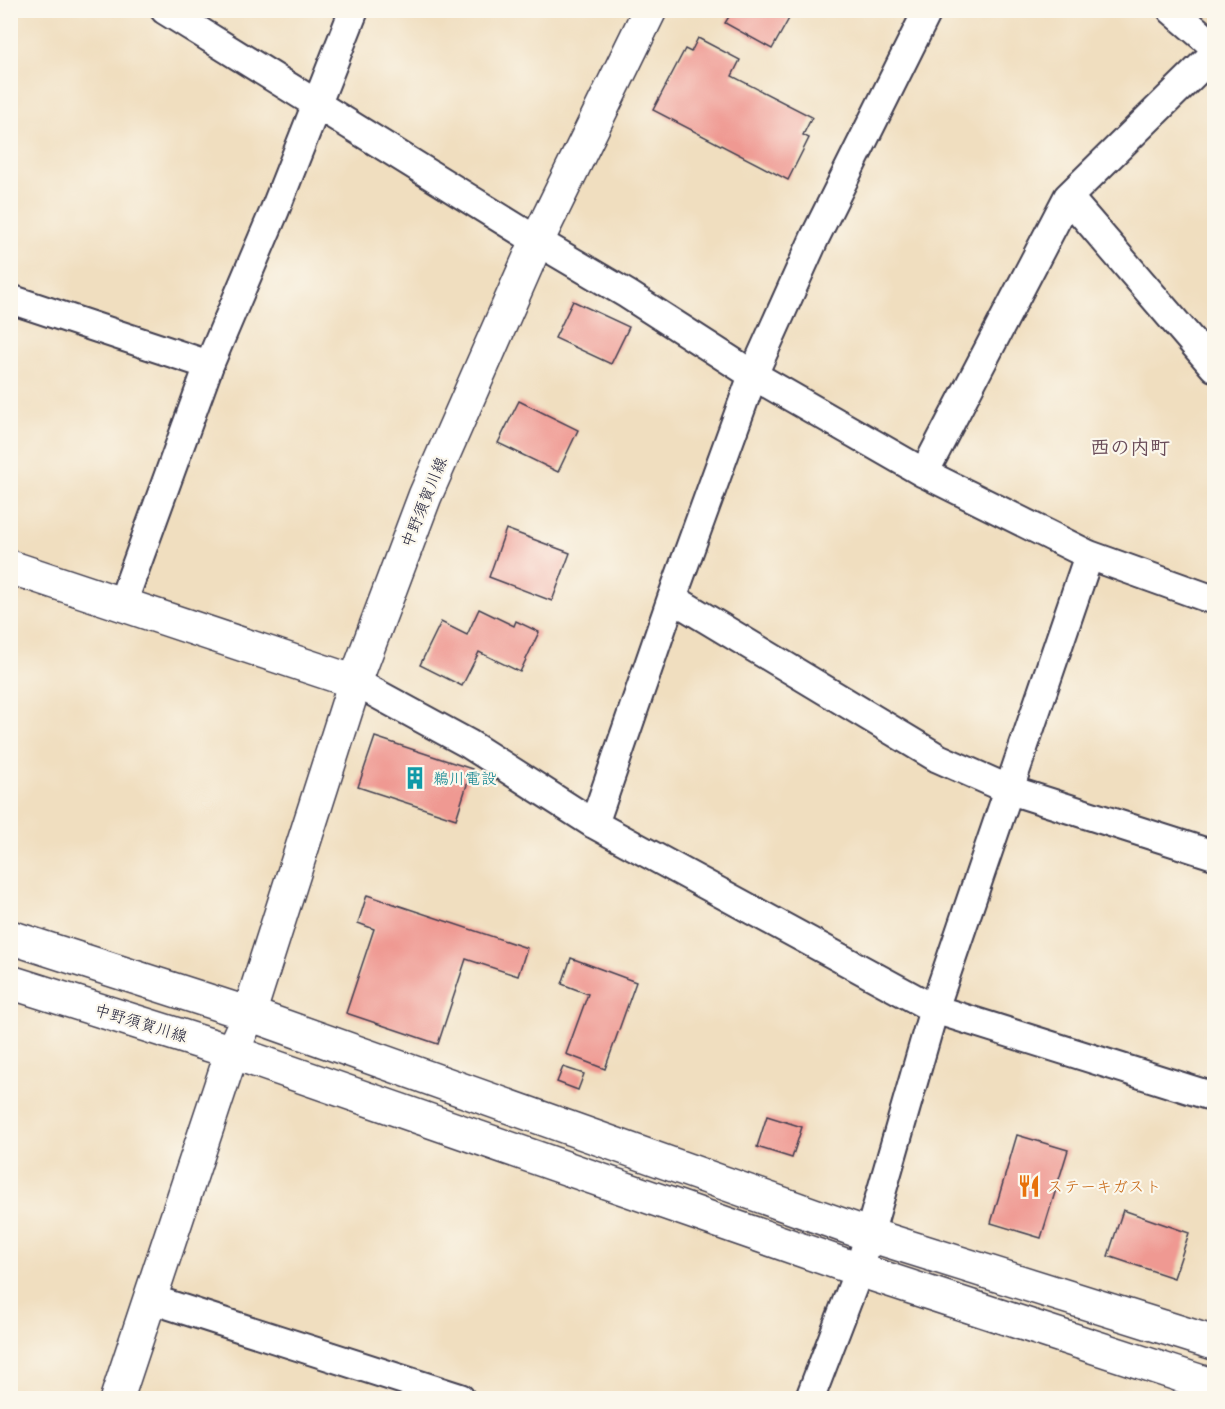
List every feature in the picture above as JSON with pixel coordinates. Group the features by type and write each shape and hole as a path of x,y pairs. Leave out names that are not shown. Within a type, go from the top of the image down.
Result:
{"street":[{"path":"165,10 537,241 627,294 753,375 924,473 1089,555 1215,600"},
{"path":"122,604 209,365 274,212 354,10"},
{"name":"中野須賀川線","path":"12,986 232,1052 249,1014 355,682 425,496 537,241 650,10"},
{"path":"594,824 672,598 753,375 815,237 928,10"},
{"path":"1172,10 1215,46"},
{"path":"924,473 1068,197 1215,54"},
{"path":"1068,197 1215,367"},
{"path":"10,299 209,365"},
{"path":"810,1398 859,1270 934,1009 1089,555"},
{"path":"10,567 355,682 469,744 594,824 934,1009 1215,1097"},
{"path":"672,598 938,758 1010,790 1215,855"},
{"path":"10,937 249,1014 870,1235 1215,1343"},
{"path":"117,1398 232,1052 859,1270 1215,1386"},
{"path":"151,1299 460,1398"}],"building":[{"path":"733,10 783,10 791,15 772,49 725,23"},
{"path":"698,38 740,60 732,76 812,117 803,135 809,138 788,180 653,110 685,49 691,52"},
{"path":"573,301 629,327 611,364 555,338"},
{"path":"519,401 578,430 558,472 498,443"},
{"path":"506,529 570,553 552,601 489,577"},
{"path":"479,609 514,626 516,621 539,632 520,672 479,652 462,686 420,665 441,622 467,635"},
{"name":"鵜川電設","path":"375,737 472,769 456,819 358,787"},
{"path":"367,895 527,948 518,976 466,959 438,1044 346,1013 374,929 358,923"},
{"path":"571,958 636,982 605,1069 566,1054 588,994 562,984"},
{"path":"563,1067 584,1074 578,1090 557,1082"},
{"path":"767,1116 802,1127 792,1158 757,1147"},
{"path":"1017,1135 1068,1150 1041,1238 991,1223"},
{"path":"1123,1210 1189,1233 1174,1278 1108,1256"}],"place":[{"name":"鵜川電設","path":"415,778"},
{"name":"ステーキガスト","path":"1029,1186"}],"district":[{"name":"西の内町","path":"1130,447"}]}
